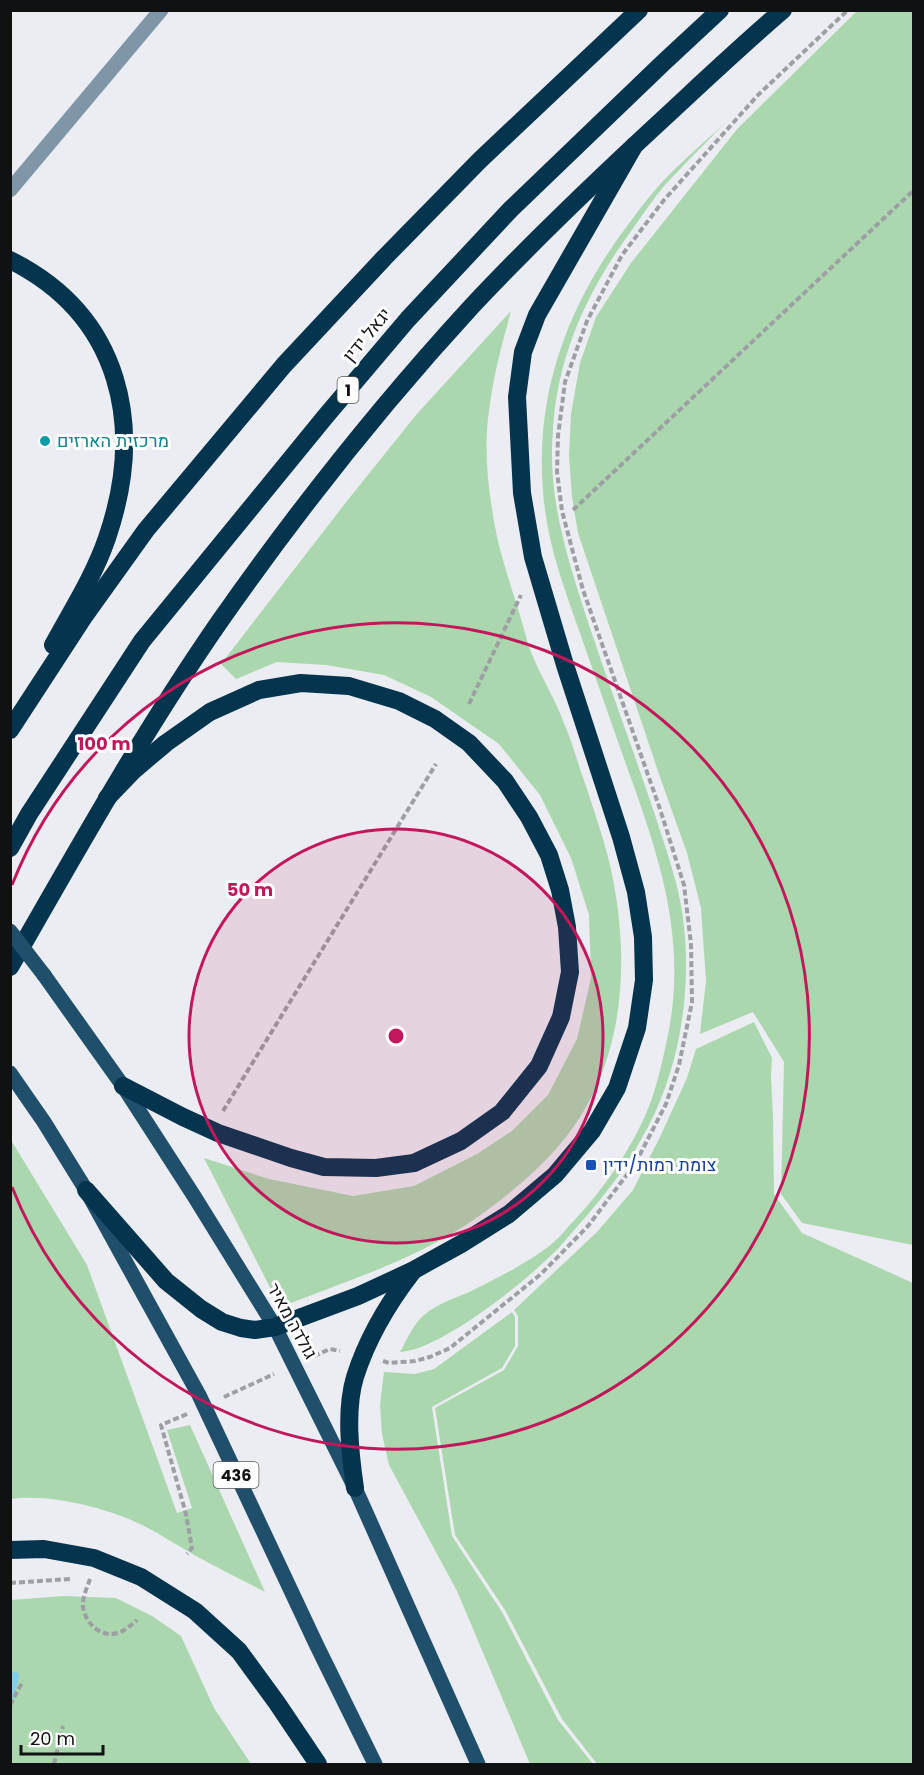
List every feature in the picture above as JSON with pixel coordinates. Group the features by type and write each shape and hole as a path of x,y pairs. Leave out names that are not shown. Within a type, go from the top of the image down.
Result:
{"highway":[{"path":"10,730 146,530 284,365 480,160 639,10"},
{"name":"יגאל ידין","path":"10,848 29,814 142,641 317,426 408,319 512,209 720,10"},
{"path":"10,967 107,798 174,691 219,622 331,470 404,382 527,249 634,146 783,10"},
{"path":"86,1190 166,1281 201,1309 222,1322 241,1328 255,1330 275,1327 358,1296 414,1270 509,1214 555,1175 592,1131 616,1088 637,1028 644,980 644,937 636,892 621,837 565,665 533,557 522,493 517,397 523,352 537,315 634,146"},
{"path":"10,260 45,280 71,303 94,331 112,366 122,402 124,437 123,477 117,507 106,541 91,575 10,723"},
{"path":"107,798 134,770 210,712 259,690 301,683 349,686 399,701 435,719 469,743 505,781 529,817 549,855 560,890 567,927 570,972 561,1017 539,1066 502,1112 461,1141 414,1163 376,1168 324,1167 218,1133 123,1086"},
{"path":"355,1488 350,1423 355,1378 386,1311 414,1270"},
{"path":"10,1550 44,1549 94,1558 141,1576 195,1611 239,1651 277,1702 318,1764"}],"main road":[{"name":"גולדה מאיר","path":"10,931 123,1086 275,1327 355,1488 478,1764"},
{"name":"436","path":"10,1073 44,1122 86,1190 199,1395 375,1764"}],"lane":[{"path":"10,189 161,10"}],"path":[{"path":"389,1363 415,1361 450,1348 541,1274 588,1226 635,1164 666,1104 676,1074 692,1002 692,944 684,885 583,590 562,511 557,472 558,436 565,382 587,321 622,255 650,218 758,95 848,10"},
{"path":"573,510 914,190"},
{"path":"469,704 525,586"},
{"path":"220,1116 436,764"},
{"path":"178,1418 160,1425 186,1514 192,1548 187,1554"},
{"path":"10,1583 90,1577 83,1608 90,1623 100,1632 115,1634 127,1629 137,1620"},
{"path":"10,1705 23,1681"},
{"path":"54,1764 63,1726"}],"green space":[{"path":"858,10 914,11 913,1245 802,1223 781,1194 784,1062 753,1012 700,1034 706,981 701,908 687,853 578,533 569,456 571,414 580,363 596,317 631,263 738,128"},
{"path":"724,124 660,191 603,273 578,322 569,347 561,374 553,429 553,480 567,553 679,893 686,971 685,998 676,1051 659,1103 635,1150 599,1201 564,1242 532,1273 487,1309 439,1339 418,1348 400,1352 415,1324 429,1311 512,1270 548,1247 561,1235 592,1200 633,1141 648,1109 659,1074 673,1005 673,940 669,908 643,813 554,553 547,523 542,482 542,441 547,402 556,364 569,327 606,256 652,194 682,162"},
{"path":"511,311 495,373 487,427 488,474 492,506 497,537 529,647 567,731 609,861 616,896 621,968 619,1005 612,1040 602,1074 586,1107 566,1137 534,1172 510,1193 450,1235 403,1259 280,1307 204,1158 269,1179 353,1196 414,1186 477,1154 512,1131 548,1095 577,1039 591,978 589,915 571,858 540,795 499,744 431,697 384,675 326,665 277,662 236,679 221,664 416,415"},
{"path":"754,1022 772,1058 774,1194 802,1233 913,1283 913,1764 597,1764 562,1719 505,1610 455,1535 435,1408 504,1370 518,1346 518,1316 514,1310 597,1232 633,1190 687,1078 696,1049"},
{"path":"11,1140 87,1265 177,1513 192,1508 167,1430 190,1425 265,1592 196,1556 151,1529 114,1513 60,1500 11,1499"},
{"path":"512,1312 515,1317 515,1346 502,1368 432,1407 452,1536 502,1612 558,1720 593,1764 530,1764 457,1591 389,1465 382,1434 380,1405 384,1372 415,1374 434,1369"},
{"path":"64,1596 116,1598 152,1616 181,1636 214,1708 251,1764 11,1764 11,1600"}],"waterway":[{"path":"10,1698 15,1676"}],"place":[{"name":"מרכזית הארזים","path":"45,441"},
{"name":"צומת רמות/ידין","path":"591,1165"}]}
